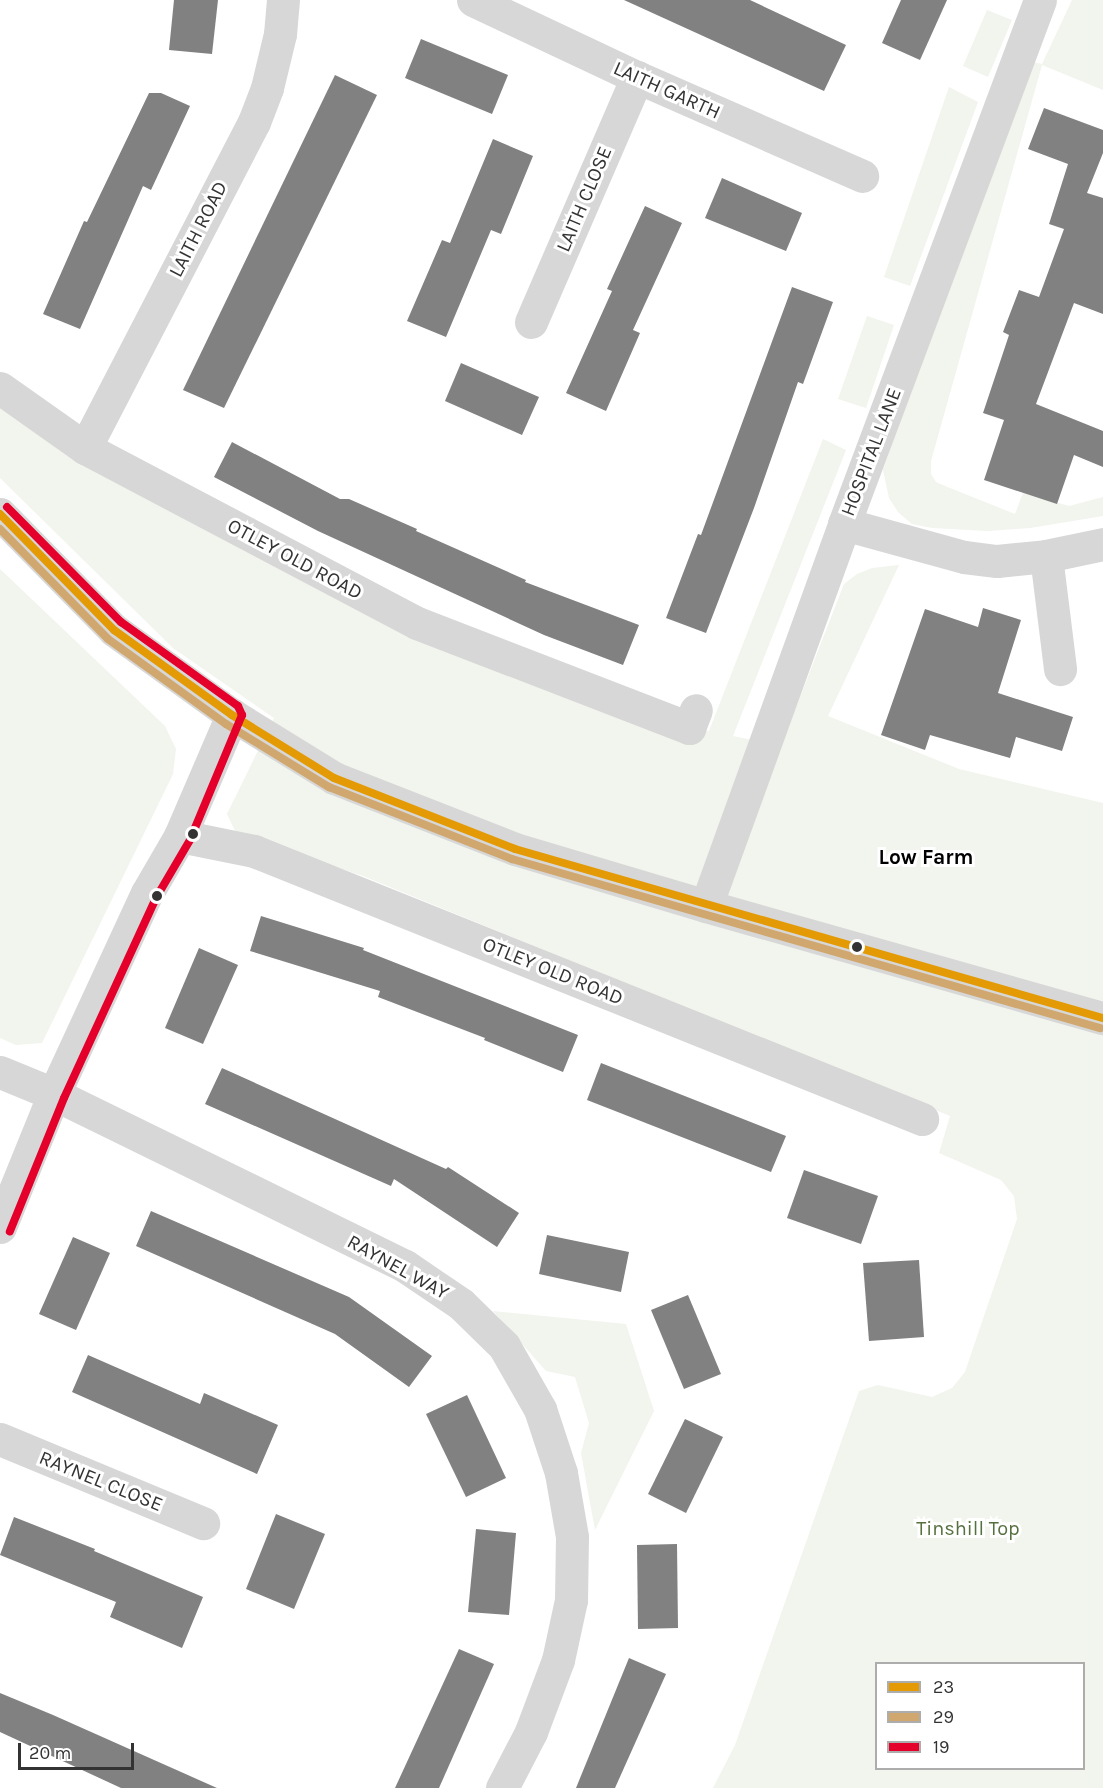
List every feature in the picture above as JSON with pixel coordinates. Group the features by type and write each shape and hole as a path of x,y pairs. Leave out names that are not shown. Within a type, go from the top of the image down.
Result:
{"street":[{"name":"LAITH ROAD","path":"85,448 254,122 267,88 280,34 283,0"},
{"name":"LAITH GARTH","path":"473,0 637,77 862,176"},
{"name":"HOSPITAL LANE","path":"706,906 844,524 1040,0"},
{"name":"LAITH CLOSE","path":"531,322 637,77"},
{"name":"OTLEY OLD ROAD","path":"0,388 85,448 417,623 689,728 696,710"},
{"path":"0,514 114,630 232,715 334,778 515,849 706,906 1103,1018"},
{"path":"844,524 964,557 997,561 1046,556 1103,544"},
{"path":"1046,556 1060,669"},
{"path":"0,1227 54,1094 147,893 180,836 232,715"},
{"name":"OTLEY OLD ROAD","path":"180,836 254,851 922,1119"},
{"name":"RAYNEL WAY","path":"0,1072 54,1094 405,1266 461,1304 504,1346 540,1409 561,1473 572,1537 571,1600 558,1660 531,1732 502,1788"},
{"name":"RAYNEL CLOSE","path":"0,1439 203,1523"}],"green space":[{"path":"1072,0 1103,0 1103,90 1042,65 931,461 931,474 936,482 1015,514 1023,493 1069,506 1103,497 1103,516 1030,528 988,531 932,528 912,524 898,512 889,498 883,470 931,333 1033,62 1042,64"},
{"path":"987,10 1012,20 988,77 963,66"},
{"path":"949,87 978,102 910,286 884,277"},
{"path":"867,316 894,325 866,408 838,399"},
{"name":"Tinshill Top","path":"0,388 417,623 689,728 709,731 823,439 846,450 733,736 781,746 844,584 857,574 872,568 899,565 828,716 959,769 1103,803 1103,1788 713,1788 735,1745 859,1391 878,1385 932,1397 952,1388 965,1372 1017,1219 1014,1196 1001,1180 939,1153 950,1116 363,876 236,833 227,814 274,718 173,648 0,478"},
{"path":"0,569 165,726 176,749 173,774 42,1043 16,1045 0,1038"},
{"path":"493,1311 626,1324 654,1411 595,1530 581,1453 589,1423 575,1377 546,1371"}],"building":[{"path":"174,0 218,0 212,54 169,50"},
{"path":"624,0 750,0 846,45 824,91"},
{"path":"901,0 947,0 920,60 882,43"},
{"path":"421,39 508,75 492,114 405,78"},
{"path":"335,75 377,95 224,408 183,390"},
{"path":"149,93 161,93 190,106 151,190 143,186 80,329 43,314 84,221 87,222"},
{"path":"1044,108 1103,130 1103,153 1087,193 1103,198 1103,314 1074,303 1036,404 1103,431 1103,467 1074,455 1057,504 984,480 1004,420 983,413 1009,335 1003,332 1019,290 1039,297 1064,229 1049,224 1068,164 1028,149"},
{"path":"493,139 533,156 501,234 491,230 446,337 407,321 442,240 450,243"},
{"path":"722,178 802,213 786,251 705,218"},
{"path":"645,206 682,223 633,330 640,333 606,411 566,393 612,291 607,289"},
{"path":"792,287 833,302 803,384 798,382 754,508 706,633 666,618 698,534 701,535"},
{"path":"461,363 539,397 522,435 445,401"},
{"path":"232,442 340,499 349,499 417,529 416,531 526,580 525,582 639,625 623,665 544,635 318,531 214,477"},
{"path":"983,608 1021,620 998,693 1073,717 1062,751 1016,737 1010,758 930,735 925,750 881,735 925,609 978,627"},
{"path":"261,916 364,948 363,950 578,1035 563,1072 484,1040 485,1038 378,997 380,991 250,951"},
{"path":"199,948 238,965 203,1044 165,1028"},
{"path":"601,1063 786,1136 771,1172 587,1100"},
{"path":"222,1068 446,1169 448,1167 519,1213 497,1247 394,1179 391,1186 205,1104"},
{"path":"804,1170 878,1196 861,1244 787,1218"},
{"path":"151,1211 349,1297 432,1356 409,1387 335,1334 136,1246"},
{"path":"547,1235 629,1252 621,1292 539,1274"},
{"path":"73,1237 110,1253 76,1330 39,1314"},
{"path":"919,1260 924,1337 869,1341 863,1263"},
{"path":"688,1295 721,1374 684,1389 651,1310"},
{"path":"88,1355 200,1404 204,1393 278,1425 257,1474 72,1392"},
{"path":"467,1395 506,1478 466,1497 426,1414"},
{"path":"685,1419 723,1437 686,1513 648,1494"},
{"path":"276,1514 325,1534 294,1609 246,1589"},
{"path":"14,1517 95,1549 94,1551 203,1597 182,1648 110,1617 116,1602 0,1555"},
{"path":"476,1529 516,1533 509,1615 468,1612"},
{"path":"677,1544 678,1628 638,1629 637,1545"},
{"path":"459,1649 494,1664 439,1788 395,1788"},
{"path":"629,1658 666,1674 615,1788 576,1788"},
{"path":"0,1693 217,1788 121,1788 0,1732"}],"transit line":[{"name":"19","path":"7,507 121,622 238,706 242,715 190,840 156,898 64,1098 10,1231"},
{"name":"23","path":"0,514 114,630 232,715 334,778 515,849 1103,1018"},
{"name":"29","path":"0,529 108,639 226,724 329,787 512,859 1100,1028"}],"district":[{"name":"Low Farm","path":"926,857"}]}
